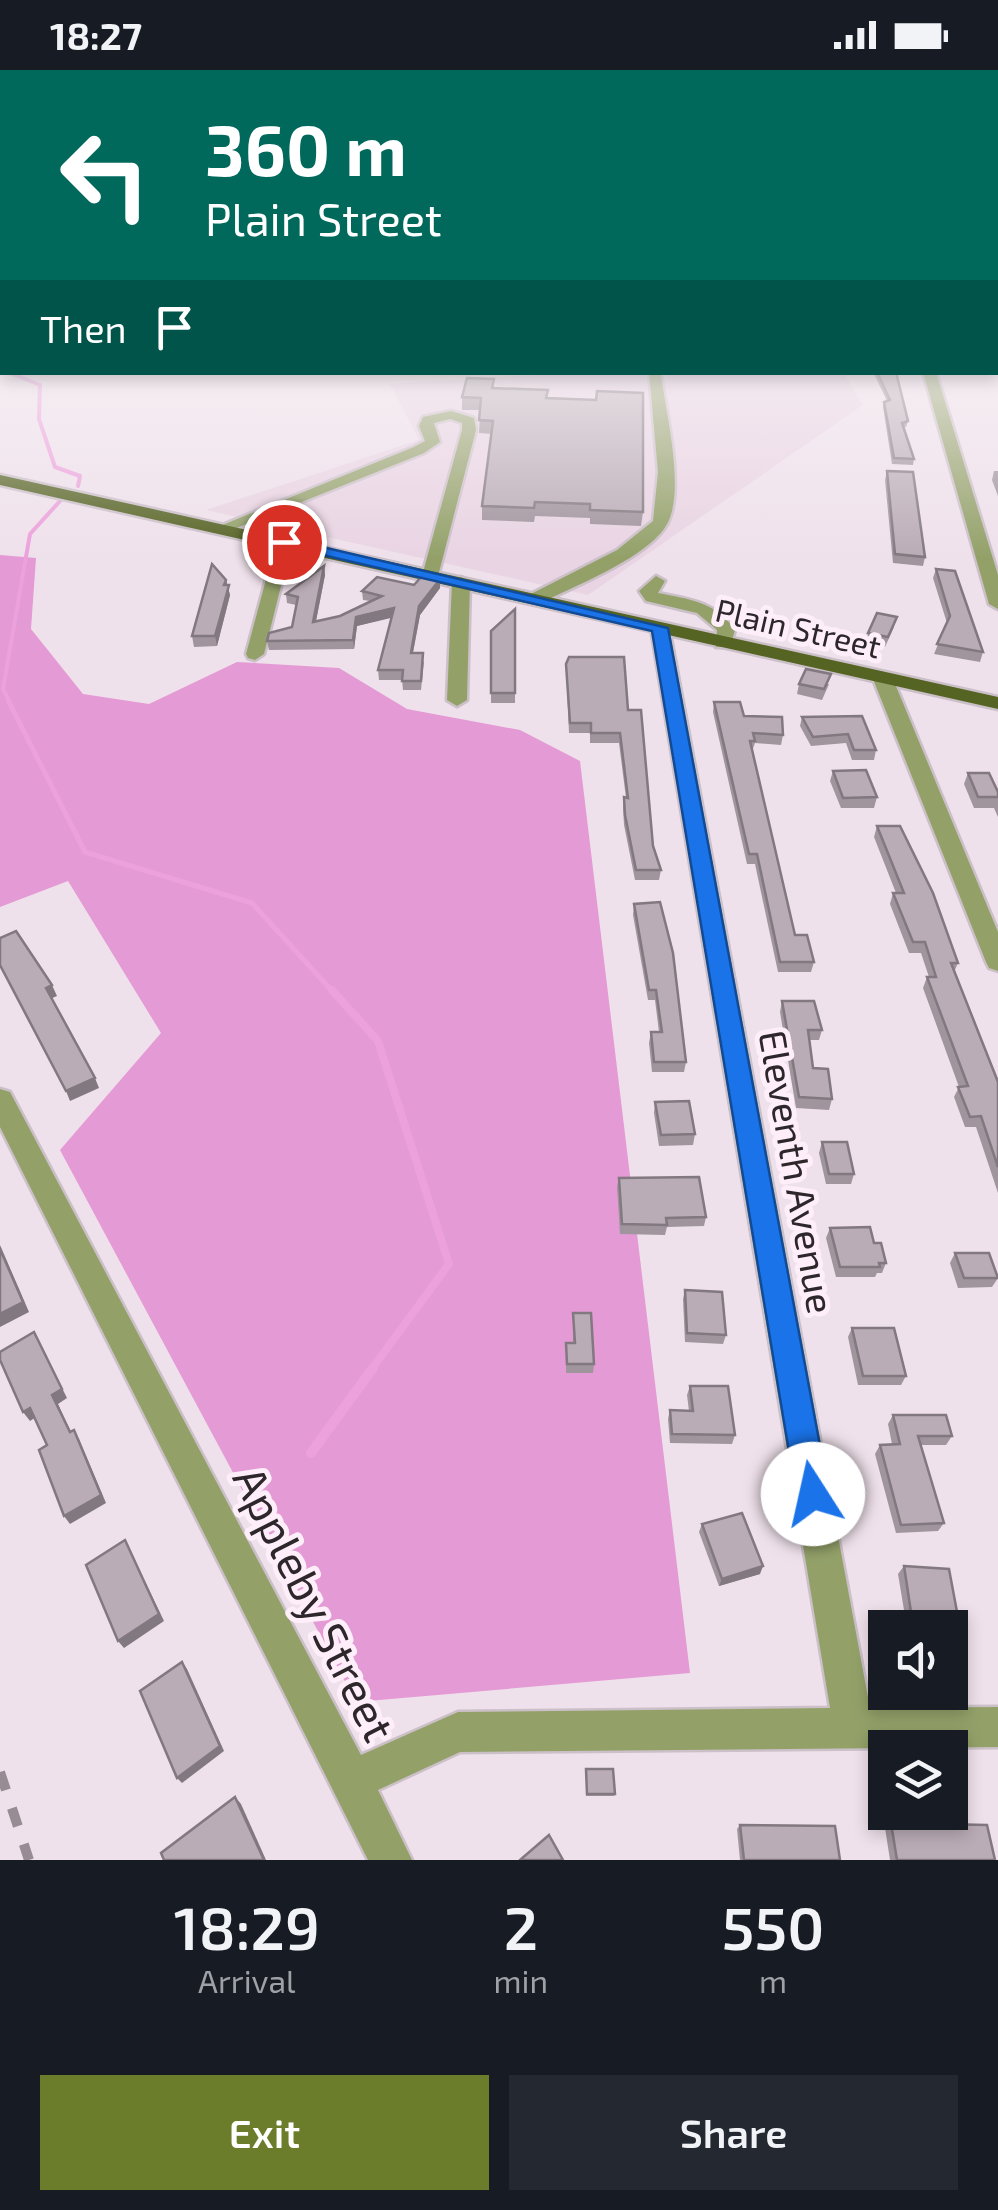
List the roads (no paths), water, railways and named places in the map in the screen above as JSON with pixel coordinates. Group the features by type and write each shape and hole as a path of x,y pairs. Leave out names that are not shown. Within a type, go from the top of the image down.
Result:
{"main road":[{"name":"Plain Street","path":"0,480 535,599 656,608 724,643 998,703"}],"street":[{"path":"535,599 624,552 654,532 662,521 662,450 656,390"},
{"path":"934,390 998,604"},
{"path":"223,528 431,443 426,422 439,416 464,418 469,429 432,576"},
{"path":"255,654 284,542"},
{"path":"457,700 461,582"},
{"path":"656,608 712,613 726,630 724,643"},
{"name":"Eleventh Avenue","path":"656,608 854,1730"},
{"path":"883,679 998,962"},
{"name":"Appleby Street","path":"0,1100 352,1781 458,1732 998,1728"},
{"path":"352,1781 390,1860"}],"waterway":[{"path":"40,390 39,419 55,467 80,476 78,486"},
{"path":"10,702 3,689 30,534 60,501"},
{"path":"8,700 85,852 252,903 334,993"},
{"path":"332,990 378,1041 449,1264 371,1370"},
{"path":"311,1453 373,1368"}],"railway":[{"path":"0,1772 29,1860"}]}
